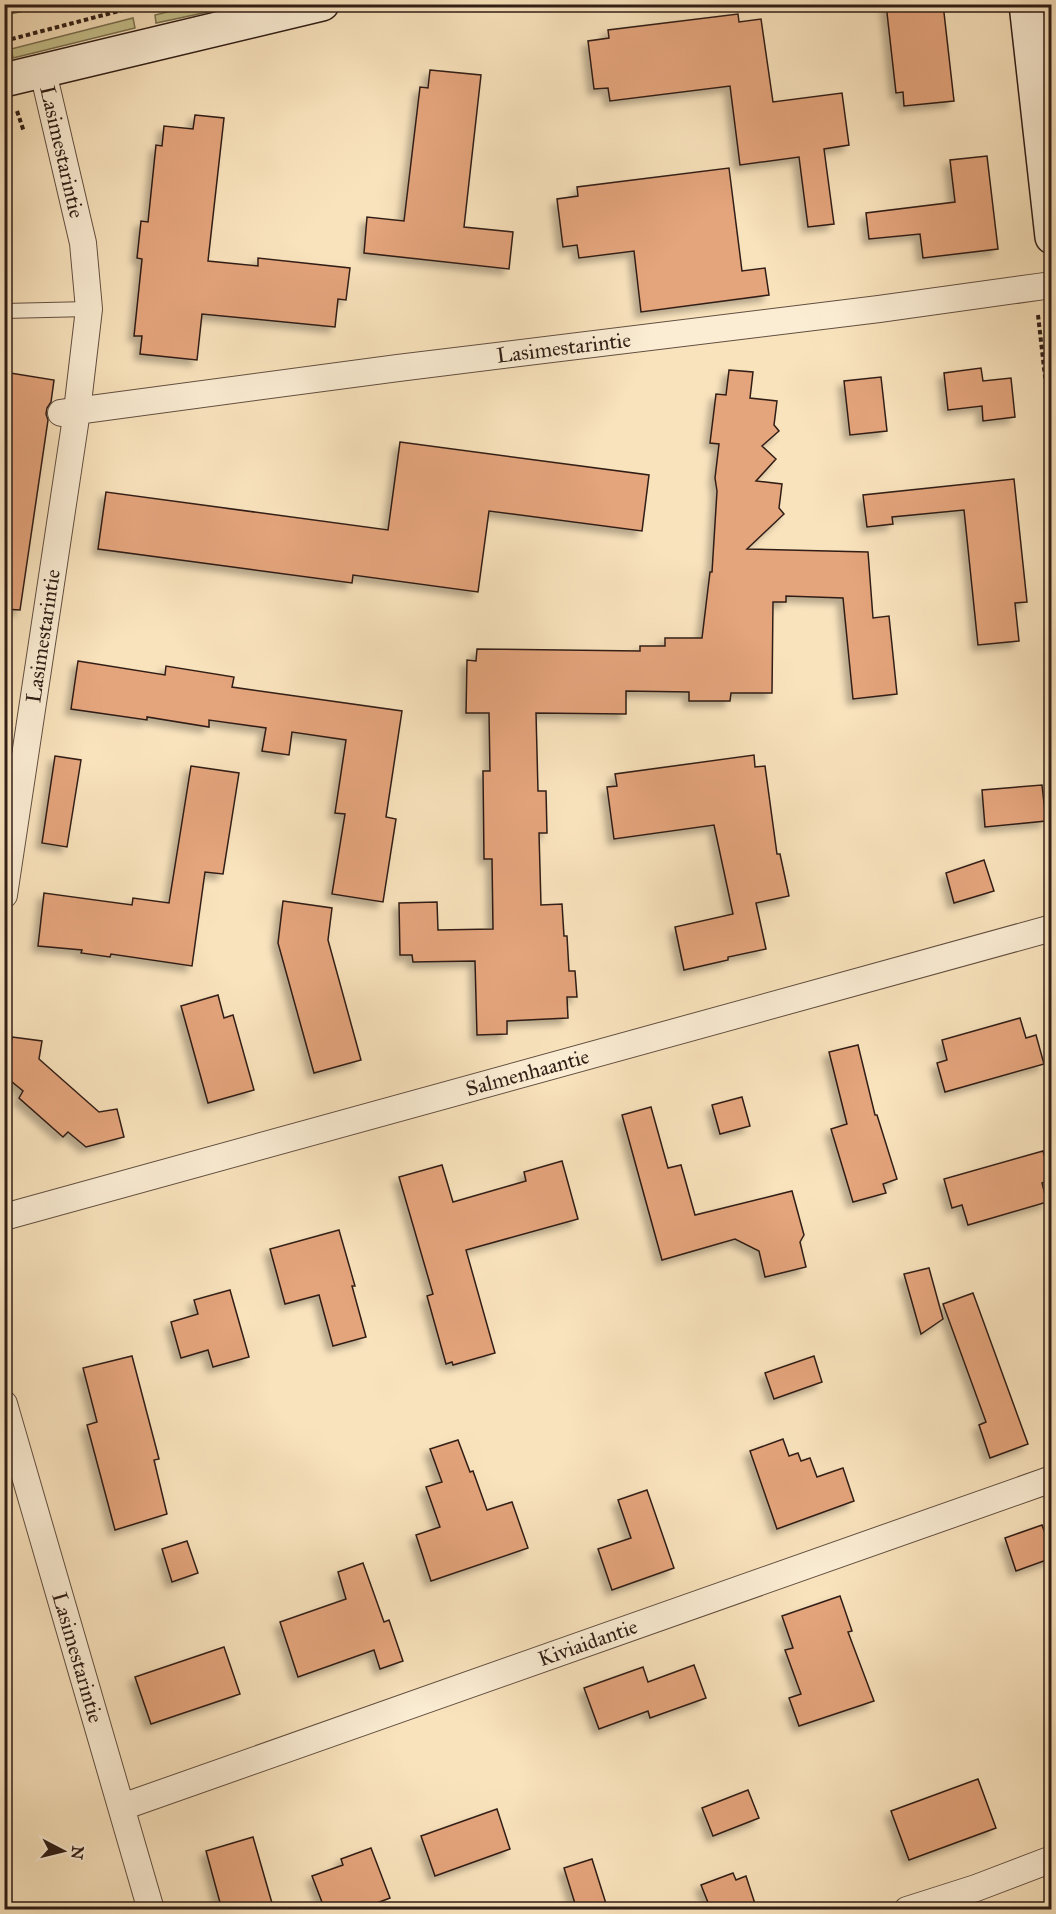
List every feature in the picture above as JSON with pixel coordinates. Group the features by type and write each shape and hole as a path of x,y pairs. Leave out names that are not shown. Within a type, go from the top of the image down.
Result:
{"street":[{"path":"4,80 322,4"},
{"path":"1026,4 1052,237"},
{"name":"Lasimestarintie","path":"4,895 69,412 89,309 83,243 43,72"},
{"name":"Lasimestarintie","path":"69,412 398,368 867,311 1052,285"},
{"name":"Salmenhaantie","path":"4,1217 1052,927"},
{"name":"Lasimestarintie","path":"4,1404 151,1910"},
{"name":"Kiviaidantie","path":"122,1807 1052,1479"},
{"path":"907,1910 976,1888 1052,1859"}],"lane":[{"path":"4,311 89,309"}],"path":[{"path":"4,40 146,4"}],"shaded area":[{"path":"5,4 52,4 52,5 5,15"},
{"path":"199,4 241,5 156,23 155,15"},
{"path":"133,18 135,28 13,58 11,49"}],"building":[{"path":"886,4 943,4 954,101 904,106 903,92 896,93"},
{"path":"738,14 739,22 761,19 773,102 842,93 849,145 824,149 834,224 808,227 799,157 740,165 730,86 610,101 608,88 594,89 588,41 609,38 608,30"},
{"path":"430,70 481,75 464,227 513,232 509,269 364,253 367,217 404,221 420,87 428,88"},
{"path":"195,115 224,118 208,261 258,266 258,258 350,268 346,300 338,299 335,327 202,314 197,360 140,354 142,336 134,336 142,259 137,258 141,221 148,222 156,145 162,146 164,126 193,129"},
{"path":"987,156 998,249 923,258 920,234 869,239 866,213 955,202 950,160"},
{"path":"729,168 742,271 765,268 769,295 641,312 634,251 579,258 577,245 563,247 557,199 578,196 577,187"},
{"path":"981,368 983,381 1011,378 1015,417 983,421 982,406 948,410 944,373"},
{"path":"729,370 753,372 750,398 777,401 774,425 779,431 762,446 776,459 756,481 782,484 779,508 784,514 747,549 868,552 873,618 889,616 897,694 853,699 843,598 786,596 786,602 773,602 772,693 731,693 730,701 689,701 689,692 626,691 626,714 536,713 538,791 546,791 547,833 539,833 541,905 562,904 569,971 575,971 577,997 567,997 568,1018 507,1021 507,1034 477,1035 475,961 413,962 412,955 400,955 399,903 437,902 438,930 493,929 492,859 484,859 483,771 490,771 489,713 466,713 467,660 476,661 477,649 640,651 640,646 665,646 665,638 702,638 710,572 712,572 717,491 715,478 719,444 710,443 716,394 726,395"},
{"path":"4,372 54,380 51,402 46,414 48,420 20,610 4,609"},
{"path":"881,377 887,431 850,435 844,381"},
{"path":"400,442 649,475 642,531 489,511 478,592 353,575 352,583 98,549 106,492 388,530"},
{"path":"1014,479 1027,602 1015,603 1019,641 978,645 964,510 892,517 893,524 867,527 863,495"},
{"path":"78,661 165,675 166,666 234,677 232,687 402,711 386,817 396,819 383,902 332,894 345,814 335,813 346,740 292,732 289,755 262,751 266,728 209,720 209,727 147,717 147,720 71,709"},
{"path":"754,755 755,767 765,766 777,854 780,854 789,896 756,903 766,949 684,970 675,927 733,914 714,825 614,839 607,787 617,786 615,774"},
{"path":"55,756 81,760 67,847 42,843"},
{"path":"191,766 239,773 223,874 205,872 192,966 38,946 44,893 132,905 133,898 169,903"},
{"path":"1042,785 1046,821 985,827 982,790"},
{"path":"984,860 994,891 954,903 946,873"},
{"path":"283,901 332,908 328,940 361,1060 314,1073 278,943"},
{"path":"218,995 224,1018 233,1015 254,1090 208,1103 181,1006"},
{"path":"1020,1018 1026,1038 1036,1035 1044,1064 945,1092 937,1063 947,1060 942,1040"},
{"path":"12,1037 42,1041 39,1059 99,1112 117,1109 124,1137 86,1147 68,1132 63,1137 19,1098 23,1091 6,1077"},
{"path":"858,1045 875,1115 877,1115 897,1179 883,1184 886,1193 853,1202 831,1129 847,1124 829,1052"},
{"path":"742,1097 750,1126 720,1134 712,1105"},
{"path":"651,1107 668,1168 681,1165 695,1215 792,1191 804,1235 800,1242 806,1267 765,1277 759,1251 735,1239 662,1260 622,1115"},
{"path":"1043,1151 1051,1180 1042,1183 1047,1202 968,1225 962,1205 952,1208 944,1179"},
{"path":"562,1161 578,1219 466,1250 495,1353 453,1365 452,1362 446,1364 427,1296 433,1294 399,1177 442,1165 453,1202 526,1181 524,1172"},
{"path":"339,1230 355,1286 352,1286 366,1337 333,1346 319,1295 285,1304 270,1249"},
{"path":"929,1268 943,1319 921,1334 904,1274"},
{"path":"230,1290 249,1357 213,1367 208,1350 181,1358 171,1322 198,1314 194,1300"},
{"path":"973,1293 1028,1444 990,1458 979,1425 986,1422 943,1304"},
{"path":"132,1356 159,1459 154,1460 167,1514 115,1530 87,1425 97,1422 83,1368"},
{"path":"814,1356 822,1382 774,1399 765,1373"},
{"path":"783,1439 789,1456 798,1453 801,1461 810,1458 817,1477 843,1468 854,1501 777,1529 750,1451"},
{"path":"458,1440 470,1472 473,1471 487,1510 512,1502 528,1548 431,1581 416,1535 440,1527 426,1487 442,1482 430,1449"},
{"path":"647,1490 674,1568 612,1590 598,1549 631,1538 618,1500"},
{"path":"1042,1525 1052,1558 1016,1571 1005,1538"},
{"path":"187,1541 198,1573 172,1582 162,1549"},
{"path":"363,1563 384,1622 389,1620 403,1661 380,1669 374,1650 298,1677 280,1622 346,1599 338,1572"},
{"path":"840,1596 852,1631 848,1632 874,1701 799,1726 789,1698 801,1694 785,1650 793,1648 782,1616"},
{"path":"224,1647 240,1694 151,1724 135,1677"},
{"path":"694,1665 706,1698 650,1718 648,1711 599,1729 584,1688 643,1667 648,1682"},
{"path":"978,1779 996,1828 909,1860 891,1811"},
{"path":"748,1790 759,1818 713,1836 702,1808"},
{"path":"497,1809 510,1849 435,1876 421,1836"},
{"path":"253,1837 274,1910 222,1910 206,1851"},
{"path":"371,1848 390,1898 358,1910 325,1910 312,1876 343,1865 341,1859"},
{"path":"592,1859 608,1910 577,1910 564,1868"},
{"path":"733,1873 736,1880 746,1876 757,1910 711,1910 701,1885"}]}
